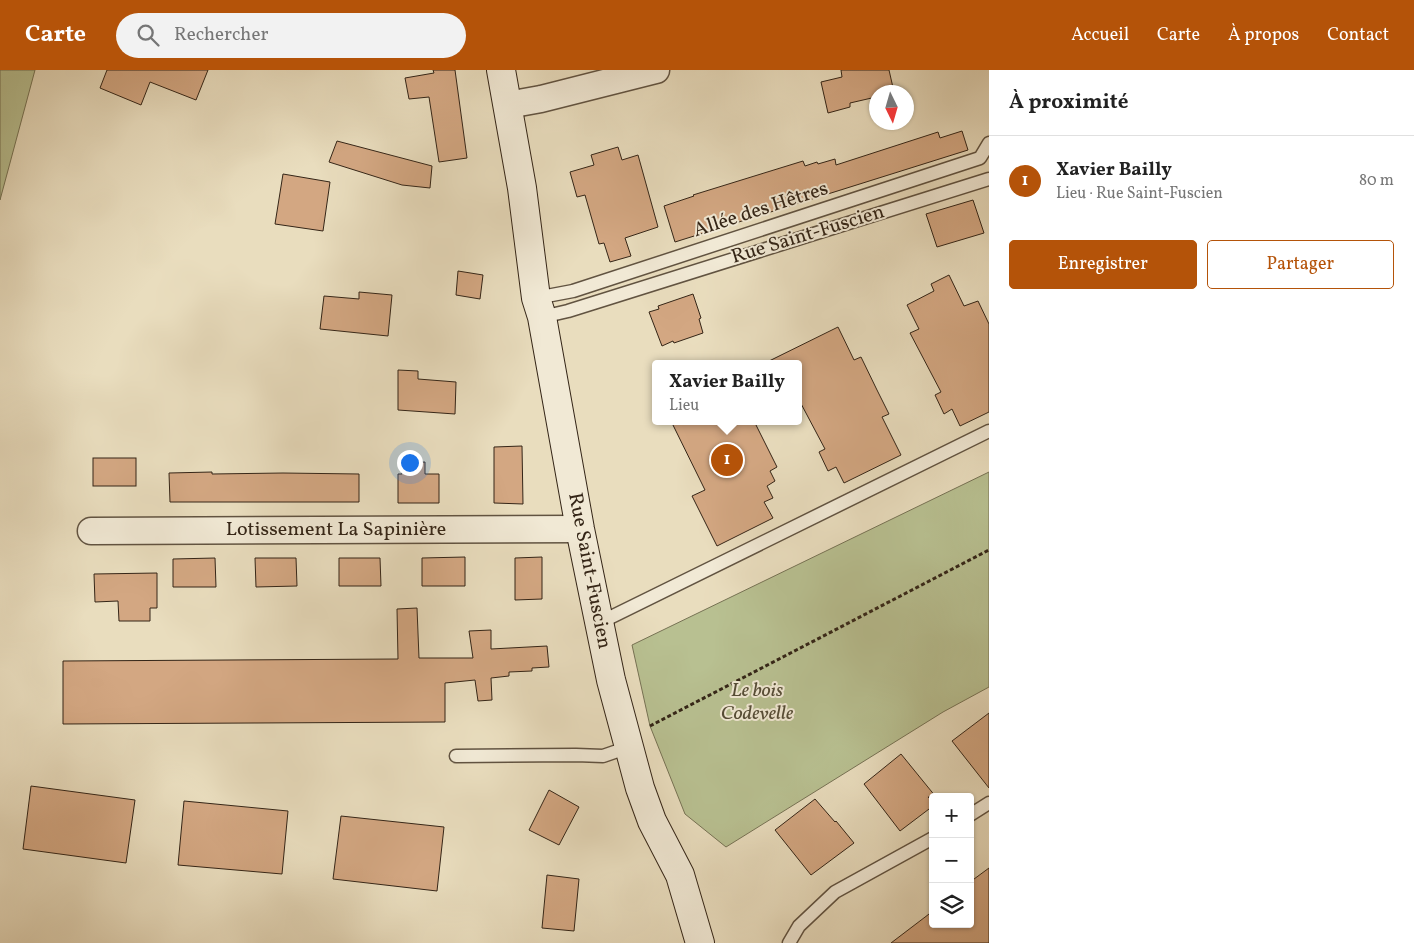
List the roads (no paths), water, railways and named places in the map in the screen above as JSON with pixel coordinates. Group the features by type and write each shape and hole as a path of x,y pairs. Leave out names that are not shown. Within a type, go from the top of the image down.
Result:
{"main road":[{"name":"Rue Saint-Fuscien","path":"501,70 522,188 539,308 610,680 640,788 652,821 680,874 700,943"},
{"name":"Rue Saint-Fuscien","path":"652,821 660,870 683,943"}],"street":[{"path":"508,105 541,99 656,70"},
{"name":"Lotissement La Sapinière","path":"91,531 580,529"}],"lane":[{"name":"Allée des Hêtres","path":"539,308 574,291 980,158 989,143"},
{"name":"Rue Saint-Fuscien","path":"539,308 568,311 989,179"},
{"path":"599,623 989,431"},
{"path":"456,756 603,756 629,747"},
{"path":"974,812 989,803"},
{"path":"789,943 799,926 835,892 929,840"}],"place":[{"name":"Xavier Bailly","path":"727,460"}],"park label":[{"name":"Le bois Codevelle","path":"757,702"}]}
